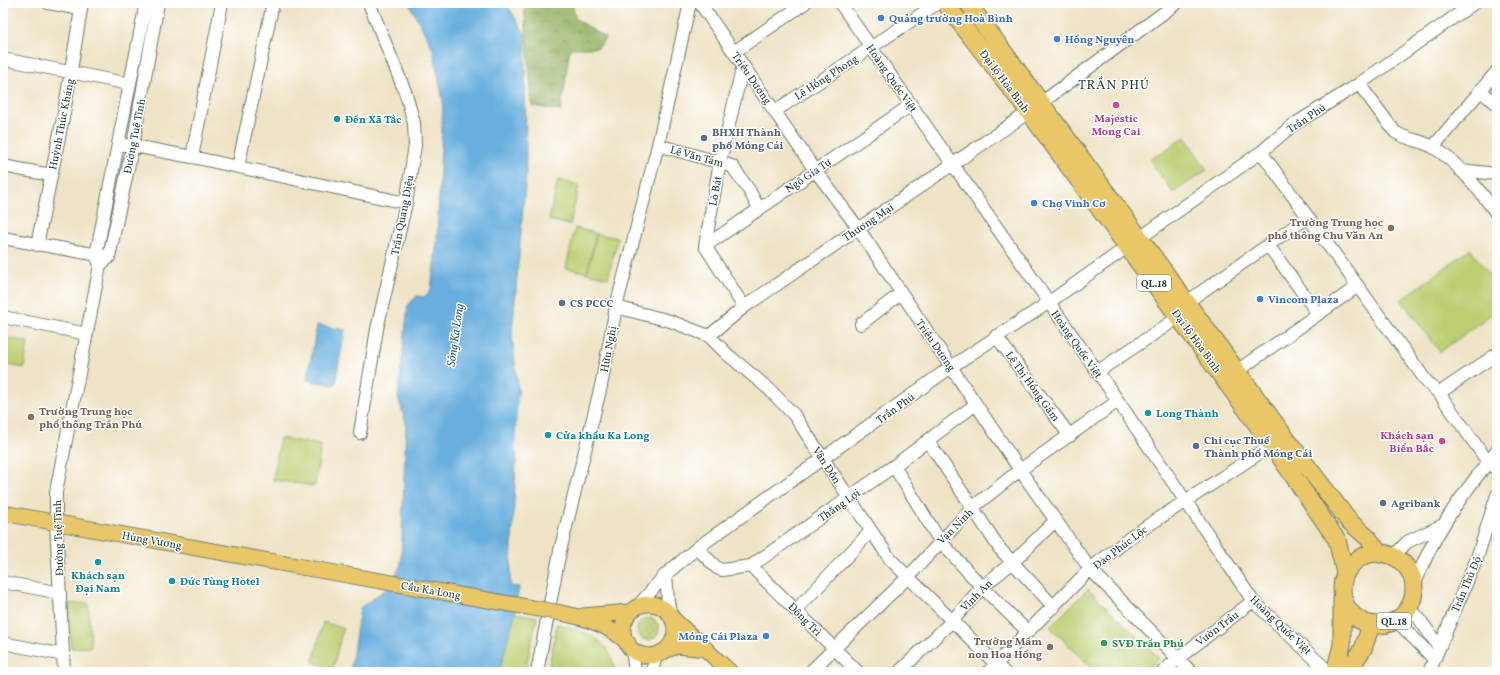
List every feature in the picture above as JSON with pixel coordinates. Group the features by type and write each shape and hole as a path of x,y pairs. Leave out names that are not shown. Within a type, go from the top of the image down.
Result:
{"highway":[{"name":"Đại lộ Hòa Bình","path":"945,3 1035,107"},
{"name":"Đại lộ Hòa Bình","path":"968,3 1035,107 1279,441 1349,521 1386,555"},
{"name":"Đại lộ Hòa Bình","path":"1183,310 1237,372 1338,540 1344,580 1342,645 1335,672"},
{"path":"1344,580 1353,563 1361,558 1386,555"},
{"name":"QL.18","path":"1344,580 1343,599 1349,611 1359,620 1371,625 1384,625 1402,614 1413,598 1414,586 1407,569 1386,555"},
{"name":"QL.18","path":"1351,672 1356,659 1363,649 1371,625"}],"main road":[{"name":"Hùng Vương","path":"3,513 302,567"},
{"name":"Cầu Ka Long","path":"302,567 576,616"},
{"path":"576,616 633,610 651,604 665,609 730,672"},
{"path":"630,646 624,636 624,627 633,610"},
{"path":"576,616 616,632 630,646 648,655 660,653 677,646 706,649"},
{"path":"660,653 670,645 674,637 675,628 672,617"}],"street":[{"path":"48,3 81,6"},
{"name":"Đường Tuệ Tĩnh","path":"64,672 56,523 56,492 59,470 101,259 118,143 146,3"},
{"name":"Đường Tuệ Tĩnh","path":"101,259 133,145 158,3"},
{"path":"192,157 222,3"},
{"path":"238,167 273,3"},
{"name":"Trần Quang Diệu","path":"360,433 378,329 406,203 415,145 414,123 406,94 368,3"},
{"name":"Hữu Nghị","path":"537,672 560,551 601,386 616,307 658,145 690,3"},
{"name":"Triều Dương","path":"700,3 815,170 858,228 900,294 1055,521 1090,569 1176,659 1191,672"},
{"path":"734,52 806,3"},
{"name":"Hoàng Quốc Việt","path":"840,3 1048,303 1118,401 1253,601 1329,672"},
{"name":"Lê Hồng Phong","path":"775,111 938,3"},
{"name":"Thương Mại","path":"710,336 744,307 858,228 953,165 1177,3"},
{"name":"Trần Phú","path":"633,610 666,574 697,548 824,459 951,367 1048,303 1261,152 1293,125 1359,84 1474,3"},
{"name":"Huỳnh Thúc Kháng","path":"37,245 81,6"},
{"path":"3,59 130,84"},
{"name":"Lò Bát","path":"705,246 720,162 743,65"},
{"path":"1432,147 1497,71"},
{"path":"1359,84 1395,132 1432,147 1460,170 1497,214"},
{"path":"1480,90 1497,105"},
{"name":"Ngô Gia Tự","path":"705,246 911,105"},
{"path":"118,143 192,157 406,203"},
{"name":"Lê Văn Tám","path":"658,145 732,166 749,190 759,209"},
{"path":"1261,152 1427,382 1439,393 1493,466"},
{"path":"3,166 51,175"},
{"path":"1460,170 1497,174"},
{"path":"1097,372 1308,217"},
{"path":"3,238 101,259"},
{"path":"1268,245 1318,314"},
{"path":"705,246 744,307"},
{"path":"1237,372 1358,286"},
{"path":"861,324 900,294"},
{"name":"Vân Đồn","path":"616,307 670,321 710,336 727,354 759,380 794,415 890,559 952,621 996,669"},
{"path":"3,317 87,334"},
{"name":"Lê Thị Hồng Gấm","path":"996,336 1070,436"},
{"path":"1439,393 1497,354"},
{"name":"Vạn Ninh","path":"810,672 908,577 972,508 1020,470 1118,401"},
{"name":"Thắng Lợi","path":"697,548 717,568 722,570 751,566 894,466 976,404"},
{"path":"928,440 1000,548 1054,607"},
{"name":"Đào Phúc Lộc","path":"996,669 1027,631 1054,607 1090,569 1135,534 1279,441"},
{"path":"1414,586 1423,559 1441,526 1493,466 1497,451"},
{"path":"894,466 940,541 982,587 1027,631"},
{"name":"Trần Thủ Độ","path":"1429,672 1477,558 1497,495"},
{"name":"Vĩnh An","path":"899,672 952,621 982,587 1013,562 1055,521"},
{"path":"1386,555 1407,542 1441,526"},
{"path":"796,610 871,531"},
{"name":"Đông Trì","path":"751,566 858,672"},
{"path":"666,574 668,602 672,617"},
{"path":"3,582 60,593"},
{"name":"Vườn Trầu","path":"1163,672 1176,659 1253,601"},
{"path":"1402,614 1418,617 1439,647"},
{"path":"1402,614 1434,659"},
{"path":"3,643 64,655"},
{"path":"630,646 635,672"},
{"path":"652,672 660,653"}],"green space":[{"path":"524,3 572,3 576,19 606,38 598,48 570,48 561,111 532,106"},
{"path":"1185,137 1207,170 1173,193 1150,160"},
{"path":"558,180 579,185 570,225 549,220"},
{"path":"575,228 596,233 587,273 566,268"},
{"path":"597,234 618,238 608,278 587,273"},
{"path":"1470,249 1497,285 1497,310 1440,352 1401,300"},
{"path":"3,337 28,342 24,368 3,364"},
{"path":"280,438 321,445 315,486 273,480"},
{"name":"SVĐ Trần Phú","path":"1088,589 1159,658 1146,672 1096,672 1050,627"},
{"path":"88,603 91,647 71,648 68,604"},
{"path":"515,613 537,617 525,672 499,672"},
{"path":"648,618 652,619 658,625 658,633 652,639 648,640 644,639 638,633 637,629 638,625 644,619"},
{"path":"323,622 343,628 333,668 313,662"},
{"path":"557,624 587,633 595,638 608,651 616,672 548,672"}],"water":[{"name":"Sông Ka Long","path":"409,3 506,3 525,34 526,174 512,334 519,398 510,586 519,587 515,613 499,672 350,672 360,608 389,587 401,565 406,422 398,398 408,305 417,296 424,297 431,290 437,241 443,101 433,49"},
{"path":"317,325 345,330 335,385 307,380"}],"pier":[{"path":"518,395 521,398 517,453 515,453"}],"place":[{"name":"Quảng trường Hoà Bình","path":"881,18"},
{"name":"Hồng Nguyên","path":"1057,39"},
{"name":"Majestic Mong Cai","path":"1116,105"},
{"name":"Đền Xã Tắc","path":"337,119"},
{"name":"BHXH Thành phố Móng Cái","path":"704,138"},
{"name":"Chợ Vinh Cơ","path":"1034,203"},
{"name":"Trường Trung học phổ thông Chu Văn An","path":"1391,228"},
{"name":"Vincom Plaza","path":"1260,299"},
{"name":"CS PCCC","path":"562,303"},
{"name":"Long Thành","path":"1148,413"},
{"name":"Trường Trung học phổ thông Trần Phú","path":"31,417"},
{"name":"Cửa khẩu Ka Long","path":"548,435"},
{"name":"Khách sạn Biển Bắc","path":"1442,441"},
{"name":"Chi cục Thuế Thành phố Móng Cái","path":"1196,446"},
{"name":"Agribank","path":"1383,503"},
{"name":"Khách sạn Đại Nam","path":"98,562"},
{"name":"Đức Tùng Hotel","path":"172,581"},
{"name":"Móng Cái Plaza","path":"766,636"},
{"name":"SVĐ Trần Phú","path":"1104,643"},
{"name":"Trường Mầm non Hoa Hồng","path":"1050,647"}],"district":[{"name":"TRẦN PHÚ","path":"1114,84"}]}
